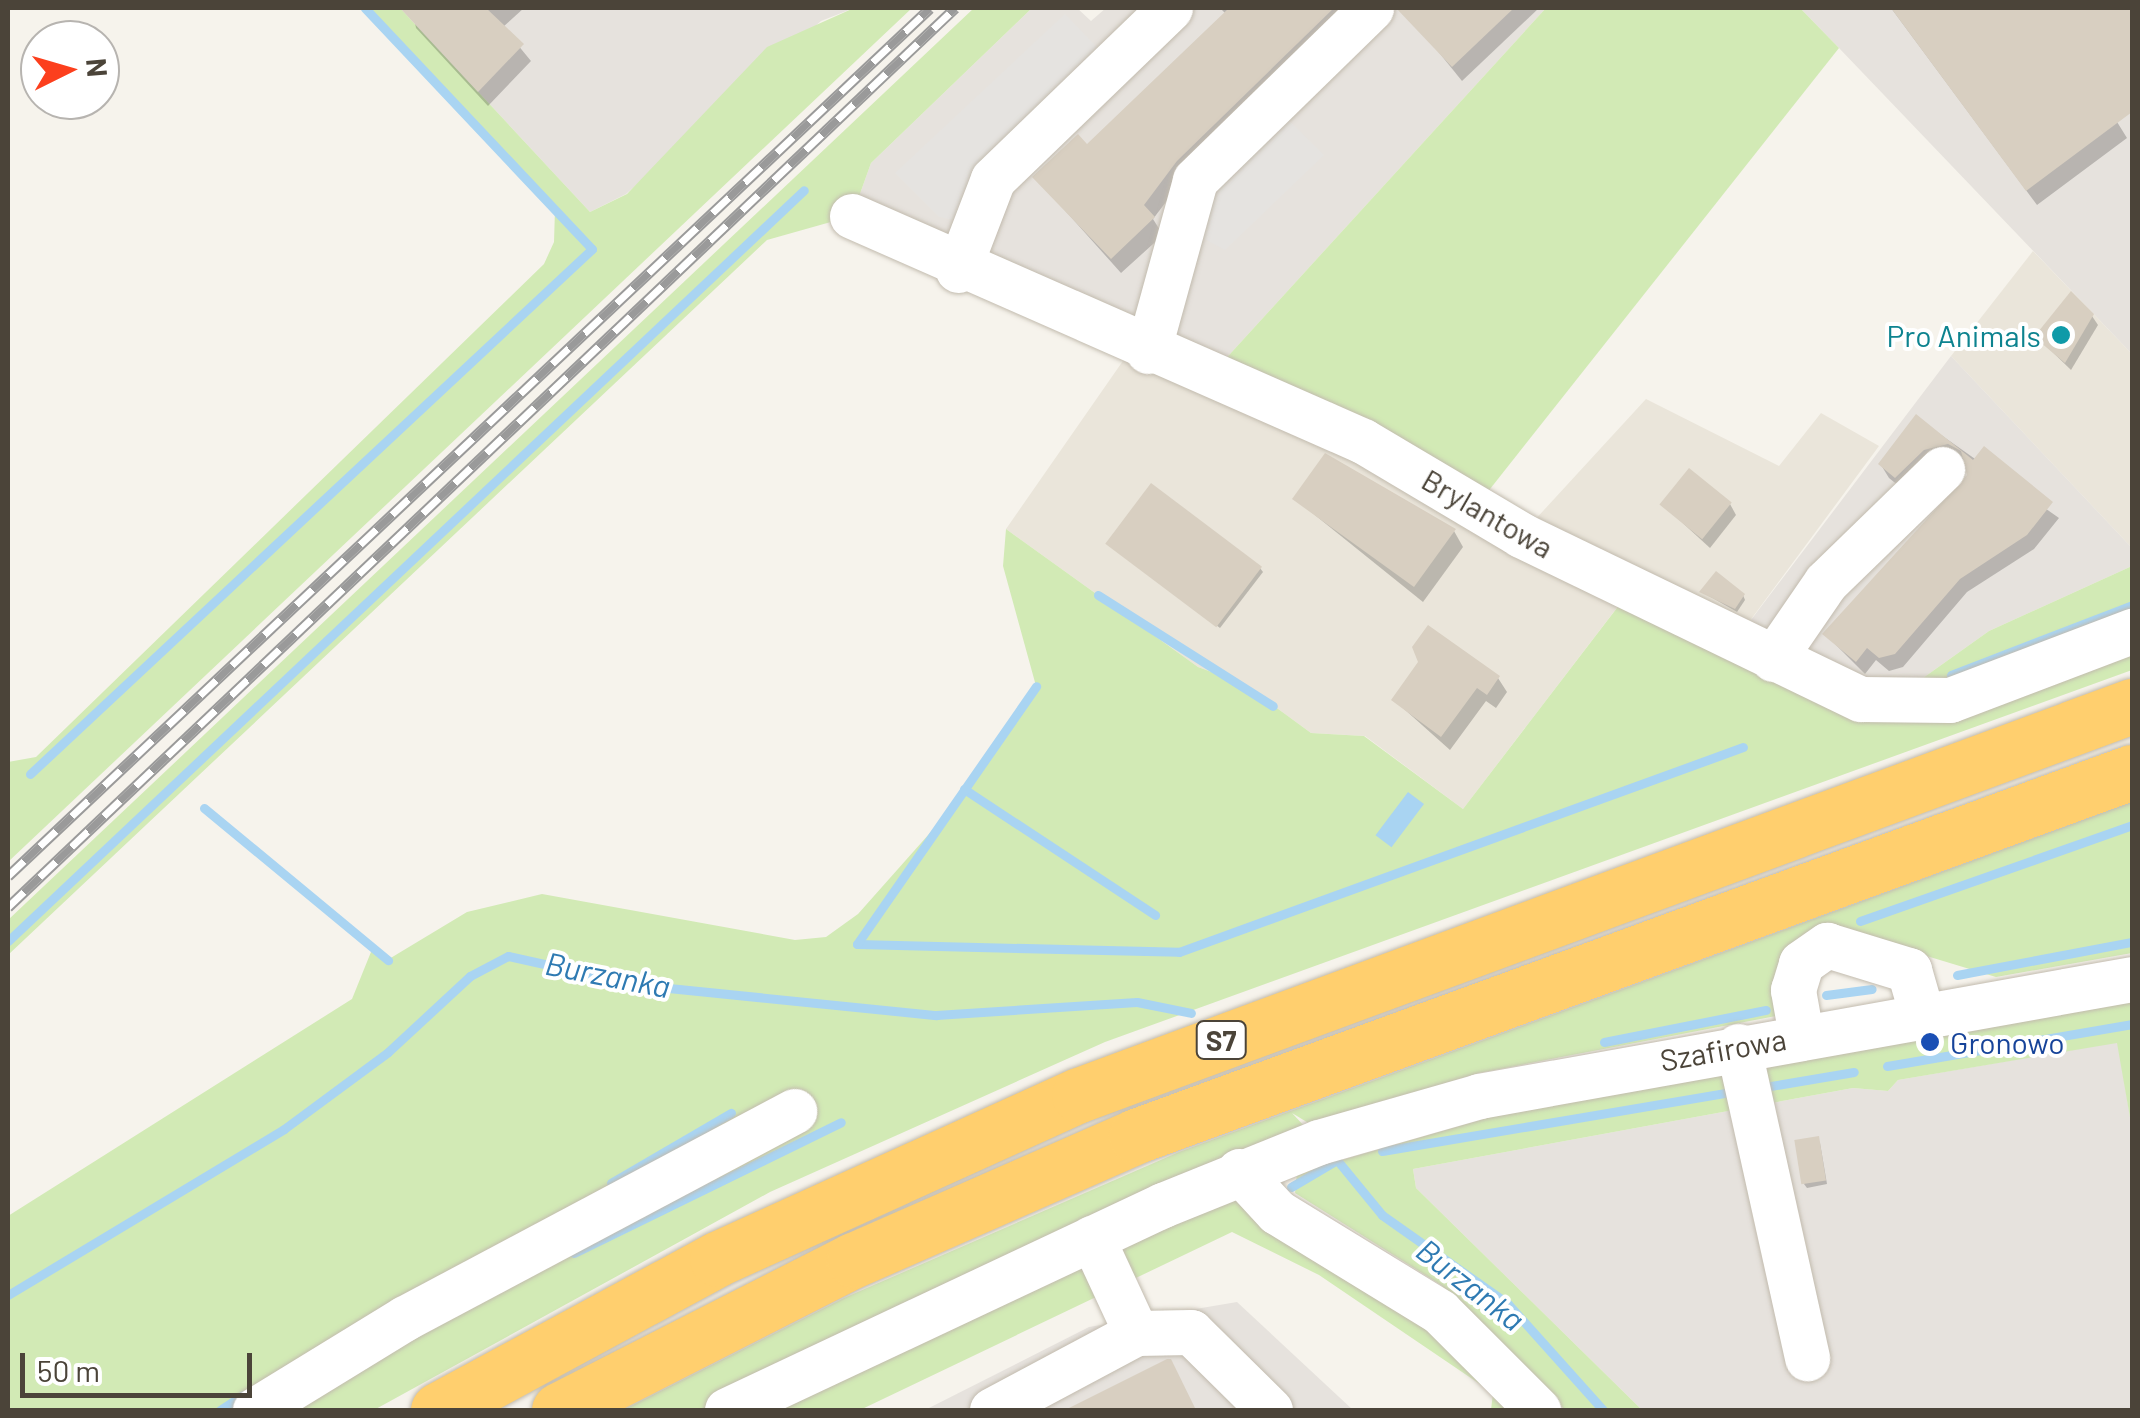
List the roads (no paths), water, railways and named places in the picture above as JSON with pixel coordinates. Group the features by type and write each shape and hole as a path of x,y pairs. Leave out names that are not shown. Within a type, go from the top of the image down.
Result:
{"highway":[{"name":"S7","path":"438,1410 716,1259 1079,1095 2132,706"},
{"name":"S7","path":"559,1410 854,1260 1136,1136 2132,772"}],"street":[{"path":"958,270 993,179 1170,8"},
{"path":"1148,351 1195,180 1371,8"},
{"name":"Brylantowa","path":"852,216 958,270 1363,441 1521,535 1861,700 1926,705 2132,631"},
{"path":"1774,659 1826,582 1942,468"},
{"path":"1801,1035 1797,976 1827,945 1909,970 1922,1015"},
{"name":"Szafirowa","path":"727,1410 1240,1171 1319,1142 1479,1096 1738,1046 2132,979"},
{"path":"1738,1046 1807,1358"},
{"path":"256,1410 406,1318 794,1112"},
{"path":"1240,1171 1277,1212 1440,1312 1538,1410"},
{"path":"1092,1238 1136,1333"},
{"path":"992,1410 1136,1333 1191,1332 1270,1410"}],"water":[{"path":"1408,792 1424,804 1391,847 1376,835"}],"waterway":[{"path":"30,774 592,249 365,8"},
{"path":"8,941 804,190"},
{"path":"1098,595 1273,706"},
{"path":"1951,675 2132,605"},
{"path":"857,944 1036,686"},
{"path":"857,944 1179,952 1743,747"},
{"path":"964,789 1155,915"},
{"path":"204,808 388,960"},
{"path":"1860,921 2132,825"},
{"path":"1957,975 2132,942"},
{"name":"Burzanka","path":"8,1295 284,1129 388,1052 470,976 508,956 639,985 936,1015 1137,1002 1191,1013"},
{"path":"1826,995 1872,989"},
{"path":"1604,1042 1766,1010"},
{"path":"1887,1066 2132,1024"},
{"path":"1765,1087 1854,1072"},
{"path":"1382,1151 1724,1093"},
{"path":"611,1183 731,1113"},
{"path":"574,1253 841,1122"},
{"name":"Burzanka","path":"1291,1187 1337,1160 1382,1215 1508,1304 1603,1410"},
{"path":"220,1410 243,1395"}],"railway":[{"path":"8,876 930,8"},
{"path":"8,907 955,8"}],"place":[{"name":"Pro Animals","path":"2061,335"},
{"name":"Gronowo","path":"1930,1042"}]}
